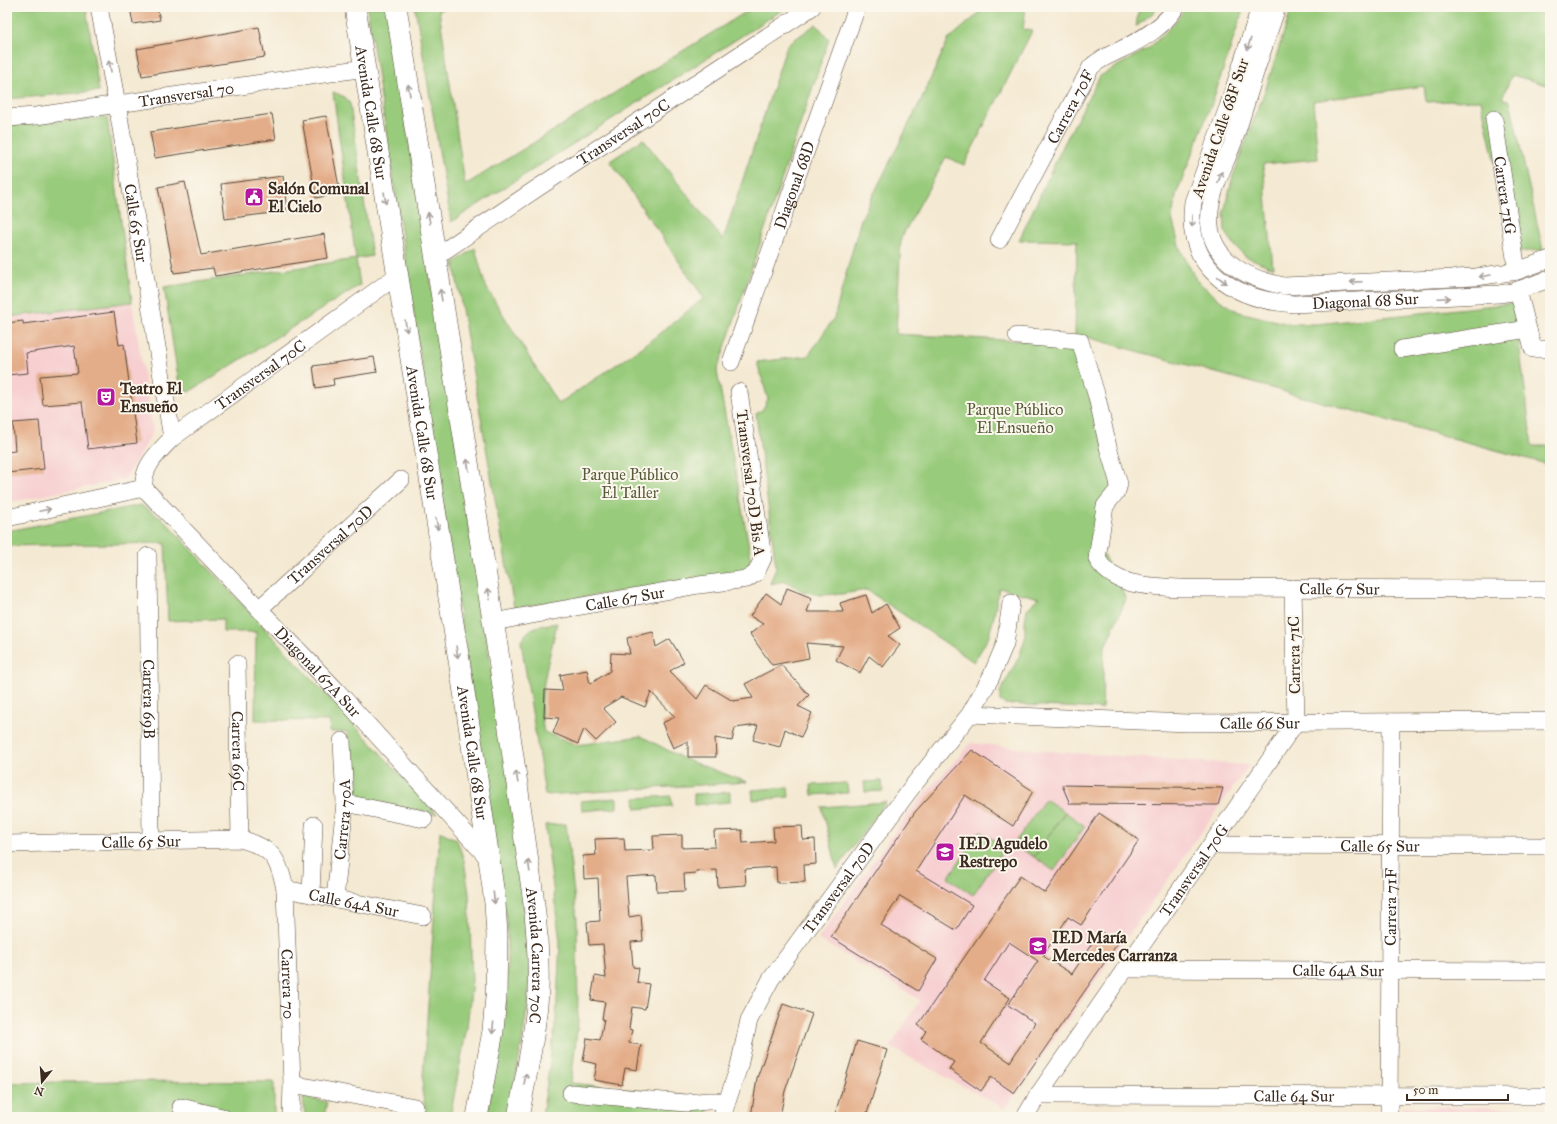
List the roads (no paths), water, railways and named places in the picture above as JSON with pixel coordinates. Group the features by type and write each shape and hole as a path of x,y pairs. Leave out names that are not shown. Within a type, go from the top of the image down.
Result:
{"main road":[{"name":"Avenida Calle 68 Sur","path":"356,7 489,859"},
{"path":"396,7 493,622"},
{"name":"Avenida Carrera 70C","path":"493,622 522,816 537,930 538,994 534,1028 518,1117"},
{"path":"477,1117 493,1031 498,964 498,935 489,859"}],"street":[{"name":"Calle 65 Sur","path":"99,7 117,104 172,438"},
{"name":"Transversal 70C","path":"435,257 536,188 812,7"},
{"name":"Diagonal 68D","path":"731,362 853,38 857,7"},
{"name":"Carrera 70F","path":"999,240 1091,67 1101,60 1133,44 1156,29 1176,7"},
{"name":"Avenida Calle 68F Sur","path":"1198,250 1192,229 1191,216 1194,202 1228,107 1260,7"},
{"name":"Avenida Calle 68F Sur","path":"1212,241 1208,221 1212,198 1233,143 1277,7"},
{"name":"Transversal 70","path":"7,118 36,116 365,68"},
{"name":"Carrera 71G","path":"1494,119 1517,271"},
{"name":"Diagonal 68 Sur","path":"1212,241 1221,255 1246,274 1267,282 1284,286 1456,279 1517,271 1550,259"},
{"name":"Diagonal 68 Sur","path":"1198,250 1205,262 1218,277 1234,288 1252,297 1274,303 1294,304 1476,296 1499,294 1518,290 1550,279"},
{"name":"Transversal 70C","path":"144,488 145,472 150,461 172,438 398,275"},
{"path":"1518,290 1533,349 1550,349"},
{"path":"1402,349 1528,329"},
{"name":"Calle 67 Sur","path":"1017,336 1080,341 1097,397 1108,447 1119,484 1117,491 1105,506 1097,559 1101,566 1108,572 1130,584 1182,588 1550,589"},
{"name":"Transversal 70D Bis A","path":"739,392 763,558 756,573"},
{"name":"Transversal 70D","path":"259,609 401,480"},
{"path":"7,518 144,488"},
{"name":"Diagonal 67A Sur","path":"144,488 338,692 489,859"},
{"name":"Carrera 69B","path":"148,556 151,841"},
{"name":"Calle 67 Sur","path":"493,622 747,579 756,573"},
{"name":"Carrera 71C","path":"1293,588 1296,722"},
{"name":"Transversal 70D","path":"724,1109 739,1066 749,1020 771,979 908,792 970,714 991,677 1005,644 1011,603"},
{"name":"Carrera 69C","path":"237,664 240,839"},
{"name":"Calle 66 Sur","path":"970,714 1188,723 1550,721"},
{"name":"Transversal 70G","path":"1025,1117 1038,1095 1296,722"},
{"name":"Carrera 71F","path":"1389,1117 1391,722"},
{"name":"Carrera 70A","path":"338,899 345,803 342,740"},
{"path":"345,803 424,819"},
{"path":"311,894 314,825"},
{"name":"Calle 65 Sur","path":"7,844 240,839 253,842 272,854"},
{"name":"Calle 65 Sur","path":"1211,846 1550,846"},
{"name":"Carrera 70","path":"272,854 282,872 285,889 292,1084 291,1117"},
{"name":"Calle 64A Sur","path":"285,889 423,916"},
{"name":"Calle 64A Sur","path":"1125,969 1550,971"},
{"path":"292,1084 414,1107"},
{"path":"571,1093 686,1103 708,1101 724,1109"},
{"name":"Calle 64 Sur","path":"1038,1095 1550,1096"},
{"path":"181,1107 222,1117"}],"place":[{"name":"Salón Comunal El Cielo","path":"254,197"},
{"name":"Teatro El Ensueño","path":"106,397"},
{"name":"IED Agudelo Restrepo","path":"945,852"},
{"name":"IED María Mercedes Carranza","path":"1038,946"}],"park label":[{"name":"Parque Público El Ensueño","path":"1015,418"},
{"name":"Parque Público El Taller","path":"630,483"}]}
